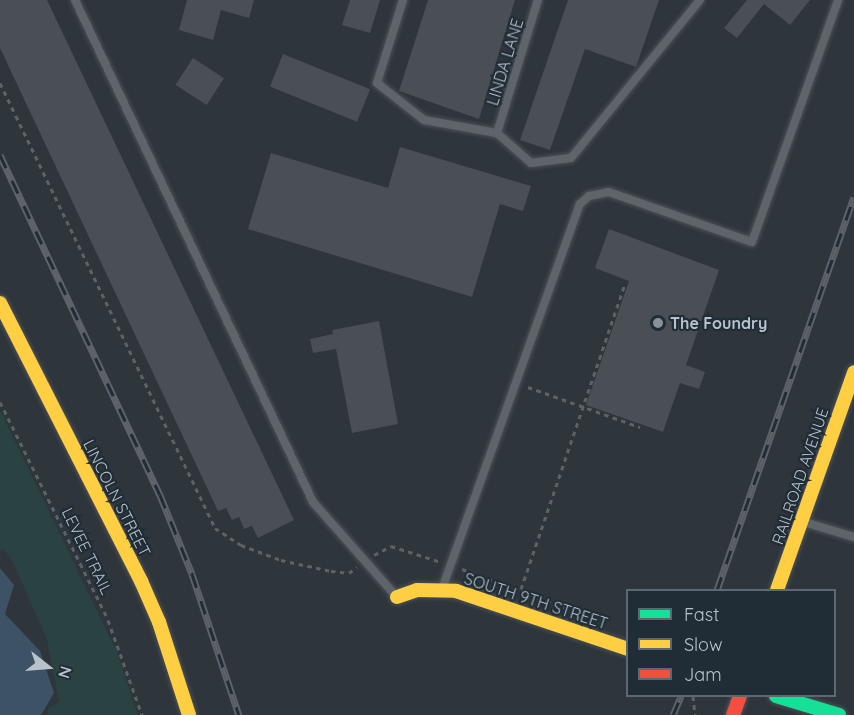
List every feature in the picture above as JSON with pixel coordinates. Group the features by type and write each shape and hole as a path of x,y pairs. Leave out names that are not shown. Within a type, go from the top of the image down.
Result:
{"street":[{"name":"LINCOLN STREET","path":"0,303 141,581 159,622 189,715"},
{"name":"RAILROAD AVENUE","path":"778,589 854,372"},
{"name":"SOUTH 9TH STREET","path":"398,597 417,590 442,589 626,649"},
{"path":"734,715 740,697"},
{"path":"779,697 839,715"}],"lane":[{"path":"75,0 313,502 398,597"},
{"path":"403,0 377,83 424,120 497,133 531,163 571,158 700,0"},
{"name":"LINDA LANE","path":"497,133 538,0"},
{"path":"442,589 571,221 589,196 609,192 752,242 838,0"},
{"path":"802,521 854,537"}],"path":[{"path":"521,589 626,284"},
{"path":"515,382 640,427"},
{"name":"LEVEE TRAIL","path":"0,402 108,620 142,715"},
{"path":"693,697 695,715"}],"green space":[{"path":"0,410 117,652 138,715 47,715 48,708 59,702 47,640 14,564 4,549 0,551"}],"water":[{"path":"0,568 14,585 5,614 40,651 54,693 41,715 0,715"}],"building":[{"path":"0,0 47,0 294,520 258,538 252,526 244,529 239,517 232,520 226,508 218,511 0,48"},
{"path":"187,0 254,0 249,18 221,10 213,40 179,30"},
{"path":"350,0 380,0 370,33 342,25"},
{"path":"428,0 515,0 479,119 399,91"},
{"path":"568,0 659,0 636,67 585,49 550,150 520,140"},
{"path":"747,0 810,0 790,25 764,4 737,38 724,28"},
{"path":"283,54 370,89 357,122 270,86"},
{"path":"193,58 224,78 207,105 176,85"},
{"path":"400,147 531,186 523,211 500,204 472,297 248,229 271,153 388,188"},
{"name":"The Foundry","path":"609,229 719,270 686,365 705,372 699,389 680,383 663,432 586,405 629,281 595,268"},
{"path":"379,321 398,424 352,433 336,349 313,353 310,339 333,334 332,330"}],"railway":[{"path":"0,155 160,495 192,574 239,715"},
{"path":"717,589 854,197"},
{"path":"673,715 681,697"}],"traffic: fast":[{"path":"779,697 839,715"}],"traffic: slow":[{"path":"0,303 141,581 159,622 189,715"},
{"path":"777,589 854,372"},
{"path":"397,597 417,590 456,591 626,648"}],"traffic: jam":[{"path":"733,715 740,697"}],"place":[{"name":"The Foundry","path":"658,323"}]}
